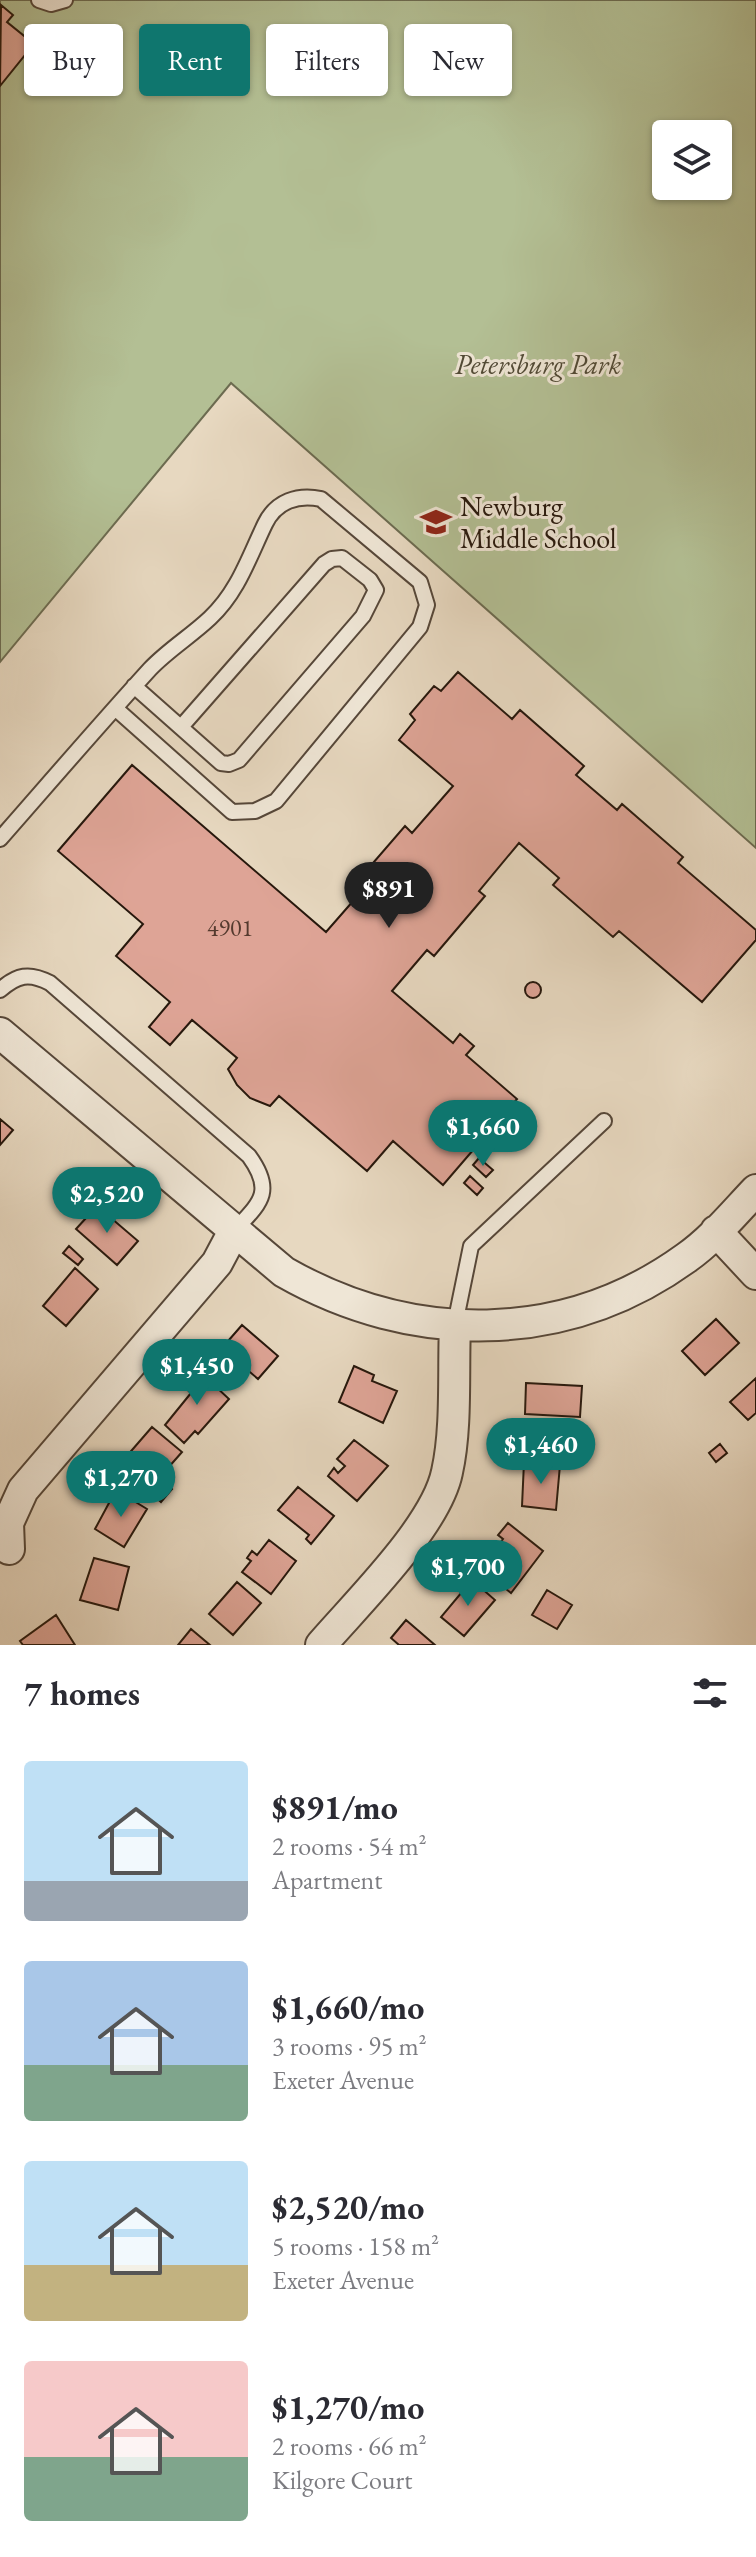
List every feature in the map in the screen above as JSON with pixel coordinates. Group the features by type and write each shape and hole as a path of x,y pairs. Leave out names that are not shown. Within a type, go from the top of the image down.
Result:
{"street":[{"path":"0,1033 284,1272 311,1287 399,1318 483,1327 558,1318 594,1307 643,1286 688,1257 756,1190"},
{"path":"9,1549 8,1523 23,1490 217,1263 234,1231"},
{"path":"716,1231 756,1274"},
{"path":"321,1645 420,1529 441,1491 450,1450 455,1324"}],"lane":[{"path":"39,0 51,4 65,0"},
{"path":"0,839 134,686 157,662 212,616 240,581 269,516 283,503 309,496 321,499 420,582 427,605 420,627 276,801 255,811 232,812 115,708"},
{"path":"134,686 221,763 239,760 363,616 376,590 370,580 342,558 324,564 181,727"},
{"path":"0,990 21,975 35,975 50,983 249,1156 258,1168 264,1191 259,1203 234,1231"},
{"path":"455,1324 471,1246 604,1121"}],"green space":[{"name":"Petersburg Park","path":"0,0 756,0 756,848 231,383 0,662"}],"building":[{"path":"1,5 13,15 7,22 24,36 24,56 0,86"},
{"path":"458,672 512,719 520,710 584,766 576,775 617,810 622,804 683,857 678,863 756,930 756,940 702,1002 619,931 613,937 553,885 559,878 519,843 479,891 485,896 434,956 427,950 392,991 453,1043 460,1034 474,1046 466,1055 517,1099 443,1185 393,1141 367,1171 279,1096 270,1106 250,1098 237,1085 228,1069 237,1058 192,1020 170,1045 149,1027 170,1002 116,956 143,924 58,851 132,765 326,932 361,892 354,885 405,826 412,833 453,786 399,740 415,720 410,714 434,686 441,691"},
{"path":"533,982 539,984 539,996 533,998 527,996 525,990 527,984"},
{"path":"0,1119 13,1130 0,1145"},
{"path":"479,1158 493,1170 486,1177 473,1165"},
{"path":"470,1176 483,1188 477,1195 464,1183"},
{"path":"97,1206 138,1241 117,1265 76,1229"},
{"path":"69,1246 83,1259 78,1265 63,1253"},
{"path":"75,1268 98,1289 66,1326 43,1306"},
{"path":"716,1319 739,1343 705,1375 682,1351"},
{"path":"242,1325 278,1356 258,1379 222,1348"},
{"path":"354,1366 374,1375 372,1381 397,1391 383,1423 339,1402"},
{"path":"197,1369 229,1399 198,1434 195,1431 184,1443 165,1425 191,1393 182,1385"},
{"path":"756,1378 756,1413 748,1420 730,1402"},
{"path":"526,1383 582,1386 580,1417 525,1414"},
{"path":"152,1427 182,1452 160,1477 172,1489 161,1502 119,1465"},
{"path":"354,1440 388,1466 357,1501 328,1476 334,1468 338,1473 345,1466 337,1459"},
{"path":"720,1444 727,1453 716,1462 709,1453"},
{"path":"524,1462 560,1465 556,1510 522,1506"},
{"path":"298,1487 334,1516 311,1544 306,1539 309,1535 278,1510"},
{"path":"116,1490 147,1509 124,1547 95,1529"},
{"path":"508,1523 543,1551 511,1593 488,1574 502,1555 495,1550 503,1539 498,1535"},
{"path":"269,1540 296,1561 271,1594 242,1572 251,1561 247,1558 252,1551 257,1555"},
{"path":"94,1558 129,1567 118,1610 80,1600"},
{"path":"472,1580 495,1600 464,1636 441,1617"},
{"path":"237,1582 261,1603 233,1635 209,1614"},
{"path":"547,1590 572,1605 557,1629 532,1615"},
{"path":"56,1615 75,1645 23,1645 20,1641"},
{"path":"406,1620 435,1645 399,1645 391,1638"},
{"path":"191,1629 210,1645 178,1645"}],"place":[{"name":"Newburg Middle School","path":"436,522"}]}
